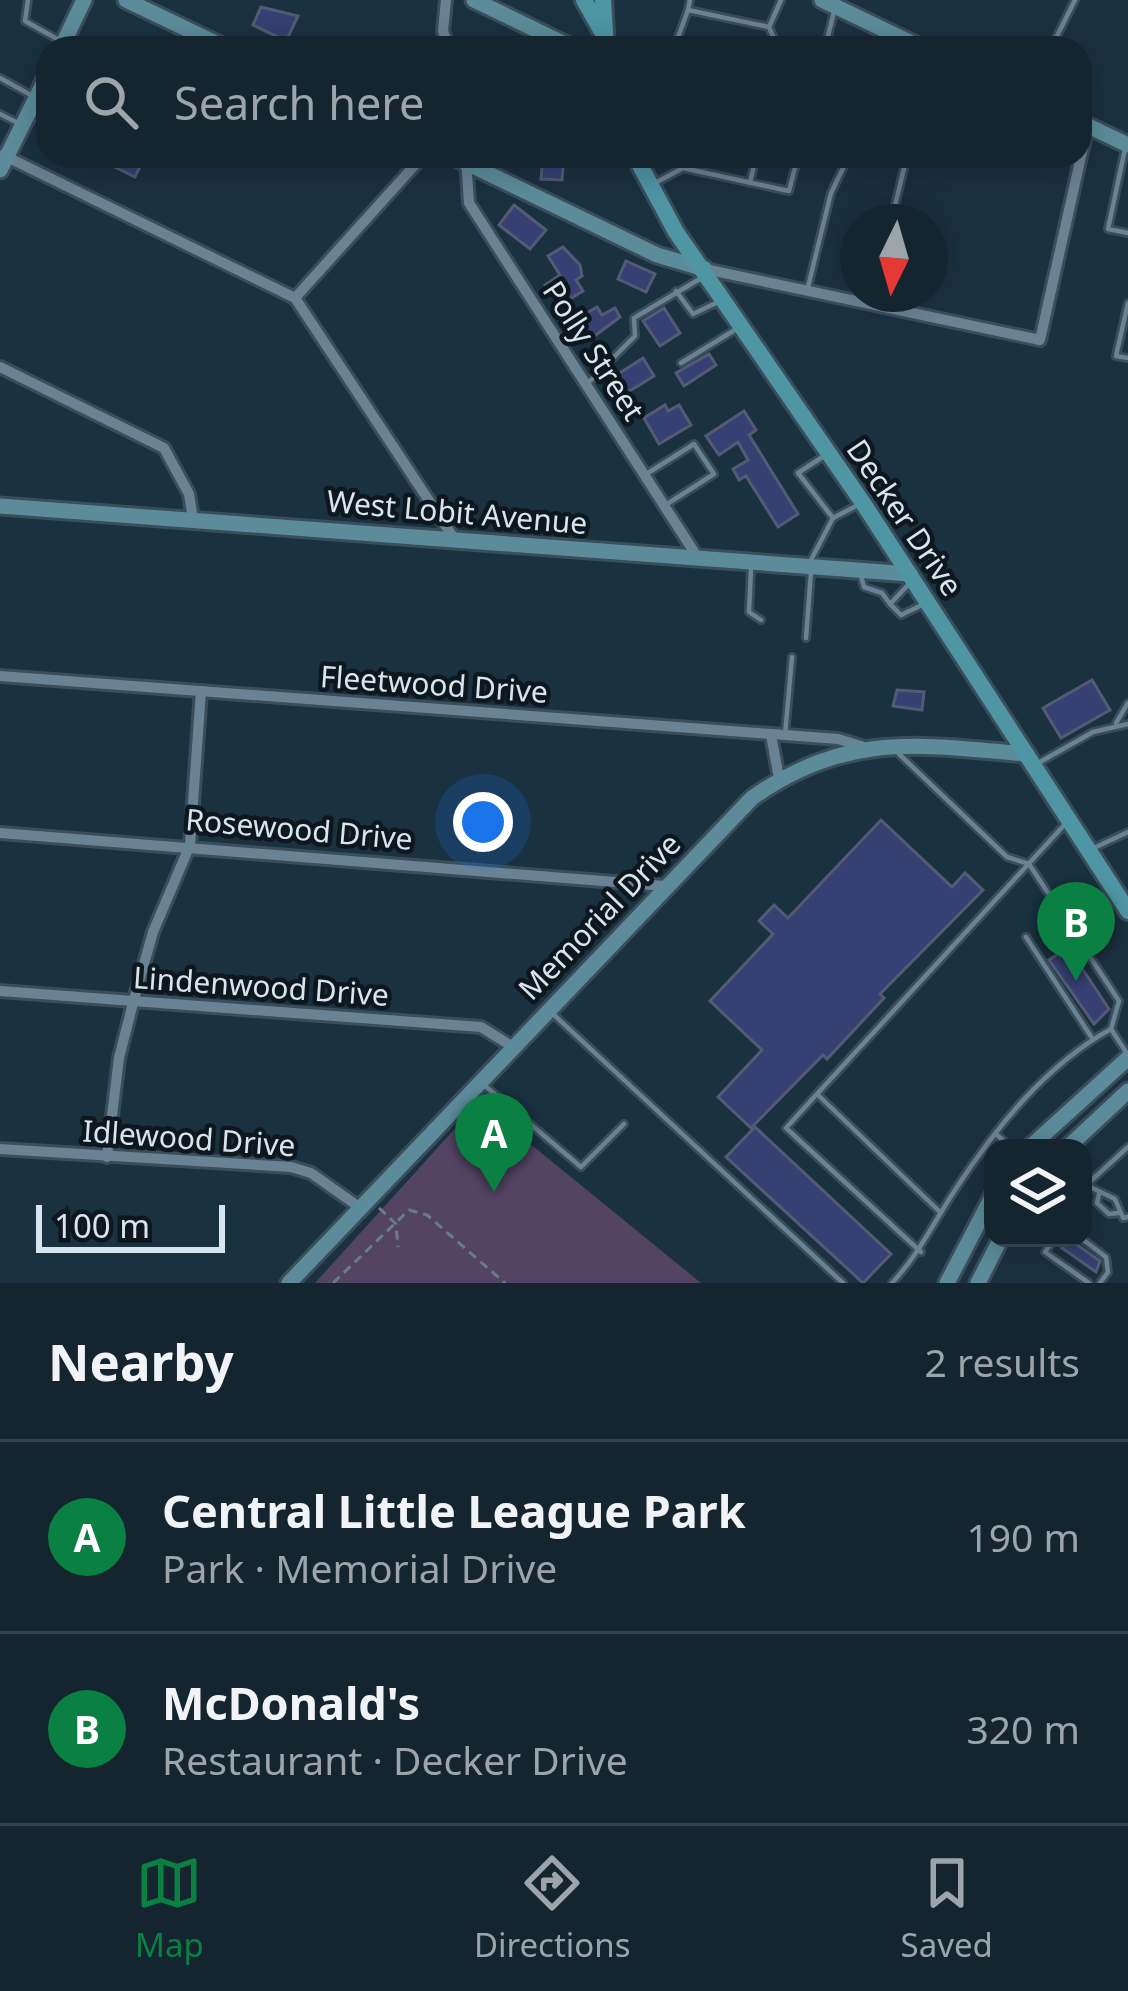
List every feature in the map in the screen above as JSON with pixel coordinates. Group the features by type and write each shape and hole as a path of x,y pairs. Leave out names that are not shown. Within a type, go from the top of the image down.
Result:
{"main road":[{"path":"584,0 602,36"},
{"path":"603,0 604,36"},
{"name":"Decker Drive","path":"642,168 676,232 862,503 1127,906"}],"street":[{"path":"66,36 84,0"},
{"path":"126,0 201,36"},
{"path":"446,0 448,36"},
{"path":"474,0 548,36"},
{"path":"829,3 897,36"},
{"path":"36,97 2,160 295,298 455,539"},
{"path":"1092,127 1127,145"},
{"path":"295,298 412,168"},
{"name":"Polly Street","path":"463,168 469,203 698,559"},
{"path":"481,168 657,255 707,272 840,296"},
{"path":"922,312 1040,340 1075,168"},
{"path":"0,367 164,448 190,494 194,519"},
{"name":"West Lobit Avenue","path":"0,506 911,577"},
{"name":"Fleetwood Drive","path":"0,676 785,735 864,747"},
{"path":"107,1157 119,1058 133,1003 153,932 190,845 201,691"},
{"path":"771,734 779,778"},
{"name":"Memorial Drive","path":"289,1283 752,797 779,778 888,743 1031,759"},
{"name":"Rosewood Drive","path":"0,833 665,886"},
{"name":"Lindenwood Drive","path":"0,991 481,1027 513,1047"},
{"path":"1039,1139 1128,1056"},
{"path":"1077,1139 1128,1091"},
{"name":"Idlewood Drive","path":"0,1149 291,1167 311,1173 366,1205"},
{"path":"984,1212 950,1276 980,1282 997,1247"}],"lane":[{"path":"28,0 23,14 29,27 46,36"},
{"path":"678,36 690,0"},
{"path":"773,36 769,27 781,0"},
{"path":"1057,36 1075,0"},
{"path":"826,36 829,3"},
{"path":"688,10 769,27"},
{"path":"0,78 36,97"},
{"path":"0,114 22,125"},
{"path":"1127,145 1108,229 1128,233"},
{"path":"650,185 683,168 789,191 795,168"},
{"path":"750,182 753,168"},
{"path":"807,291 831,193 843,168"},
{"path":"895,204 904,168"},
{"path":"586,385 635,336 634,318 707,272"},
{"path":"676,291 693,314 725,299"},
{"path":"1128,303 1116,356 1128,358"},
{"path":"681,363 742,325"},
{"path":"645,476 694,444 714,474 664,506"},
{"path":"829,454 798,473 833,518"},
{"path":"806,638 813,552 833,518 862,503"},
{"path":"751,563 749,612 760,620"},
{"path":"860,571 861,583 882,593 901,615 928,602"},
{"path":"890,604 911,577"},
{"path":"785,735 792,657"},
{"path":"1116,723 1128,703"},
{"path":"1031,759 1116,723 1128,724"},
{"path":"888,743 1007,857 1029,864 1120,1001 1112,1029 1060,1062 996,1134 940,1213 921,1252 892,1283"},
{"path":"921,1252 786,1128 1069,820"},
{"path":"1089,851 1128,832"},
{"path":"1026,937 1093,1039"},
{"path":"549,1010 843,1283"},
{"path":"1112,1029 1128,1056"},
{"path":"480,1081 581,1167 624,1124"},
{"path":"817,1094 940,1213"},
{"path":"996,1134 1002,1139"},
{"path":"1092,1179 1128,1147"},
{"path":"1092,1190 1121,1204 1119,1213"},
{"path":"1099,1194 1097,1203 1109,1214 1128,1217"},
{"path":"1092,1246 1106,1257 1108,1272 1100,1283"},
{"path":"1048,1247 1045,1252 1089,1283"}],"path":[{"path":"366,1205 393,1220"},
{"path":"333,1283 393,1220 410,1210 421,1211 505,1283"},
{"path":"393,1220 398,1247"}],"shaded area":[{"path":"479,1102 701,1283 315,1283"}],"building":[{"path":"261,7 298,16 288,36 276,36 253,25"},
{"path":"117,168 139,168 135,177"},
{"path":"542,168 563,168 562,180 541,179"},
{"path":"514,205 546,230 530,249 499,225"},
{"path":"563,247 580,265 582,276 576,280 583,291 560,305 545,285 560,275 548,256"},
{"path":"626,261 655,274 646,292 618,279"},
{"path":"597,307 602,315 615,308 620,317 588,341 584,334 579,338 575,320"},
{"path":"664,308 680,333 660,346 643,321"},
{"path":"709,354 716,365 684,386 676,373"},
{"path":"643,358 654,376 623,395 612,378"},
{"path":"665,405 668,411 679,405 691,425 659,444 644,418"},
{"path":"744,411 756,430 749,435 798,514 778,527 746,476 739,480 733,469 748,460 738,442 719,455 706,436"},
{"path":"1092,680 1110,710 1061,738 1043,708"},
{"path":"897,690 924,692 922,710 893,706"},
{"path":"881,820 952,887 965,873 983,890 880,994 884,998 827,1059 823,1055 751,1128 718,1097 762,1050 710,1001 773,934 759,921 774,905 788,918"},
{"path":"1068,947 1109,1009 1094,1024 1049,960"},
{"path":"755,1127 891,1254 863,1283 726,1157"},
{"path":"1080,1247 1100,1261 1096,1272 1062,1248"}],"place":[{"name":"McDonald's","path":"1076,981"},
{"name":"Central Little League Park","path":"494,1192"}]}
